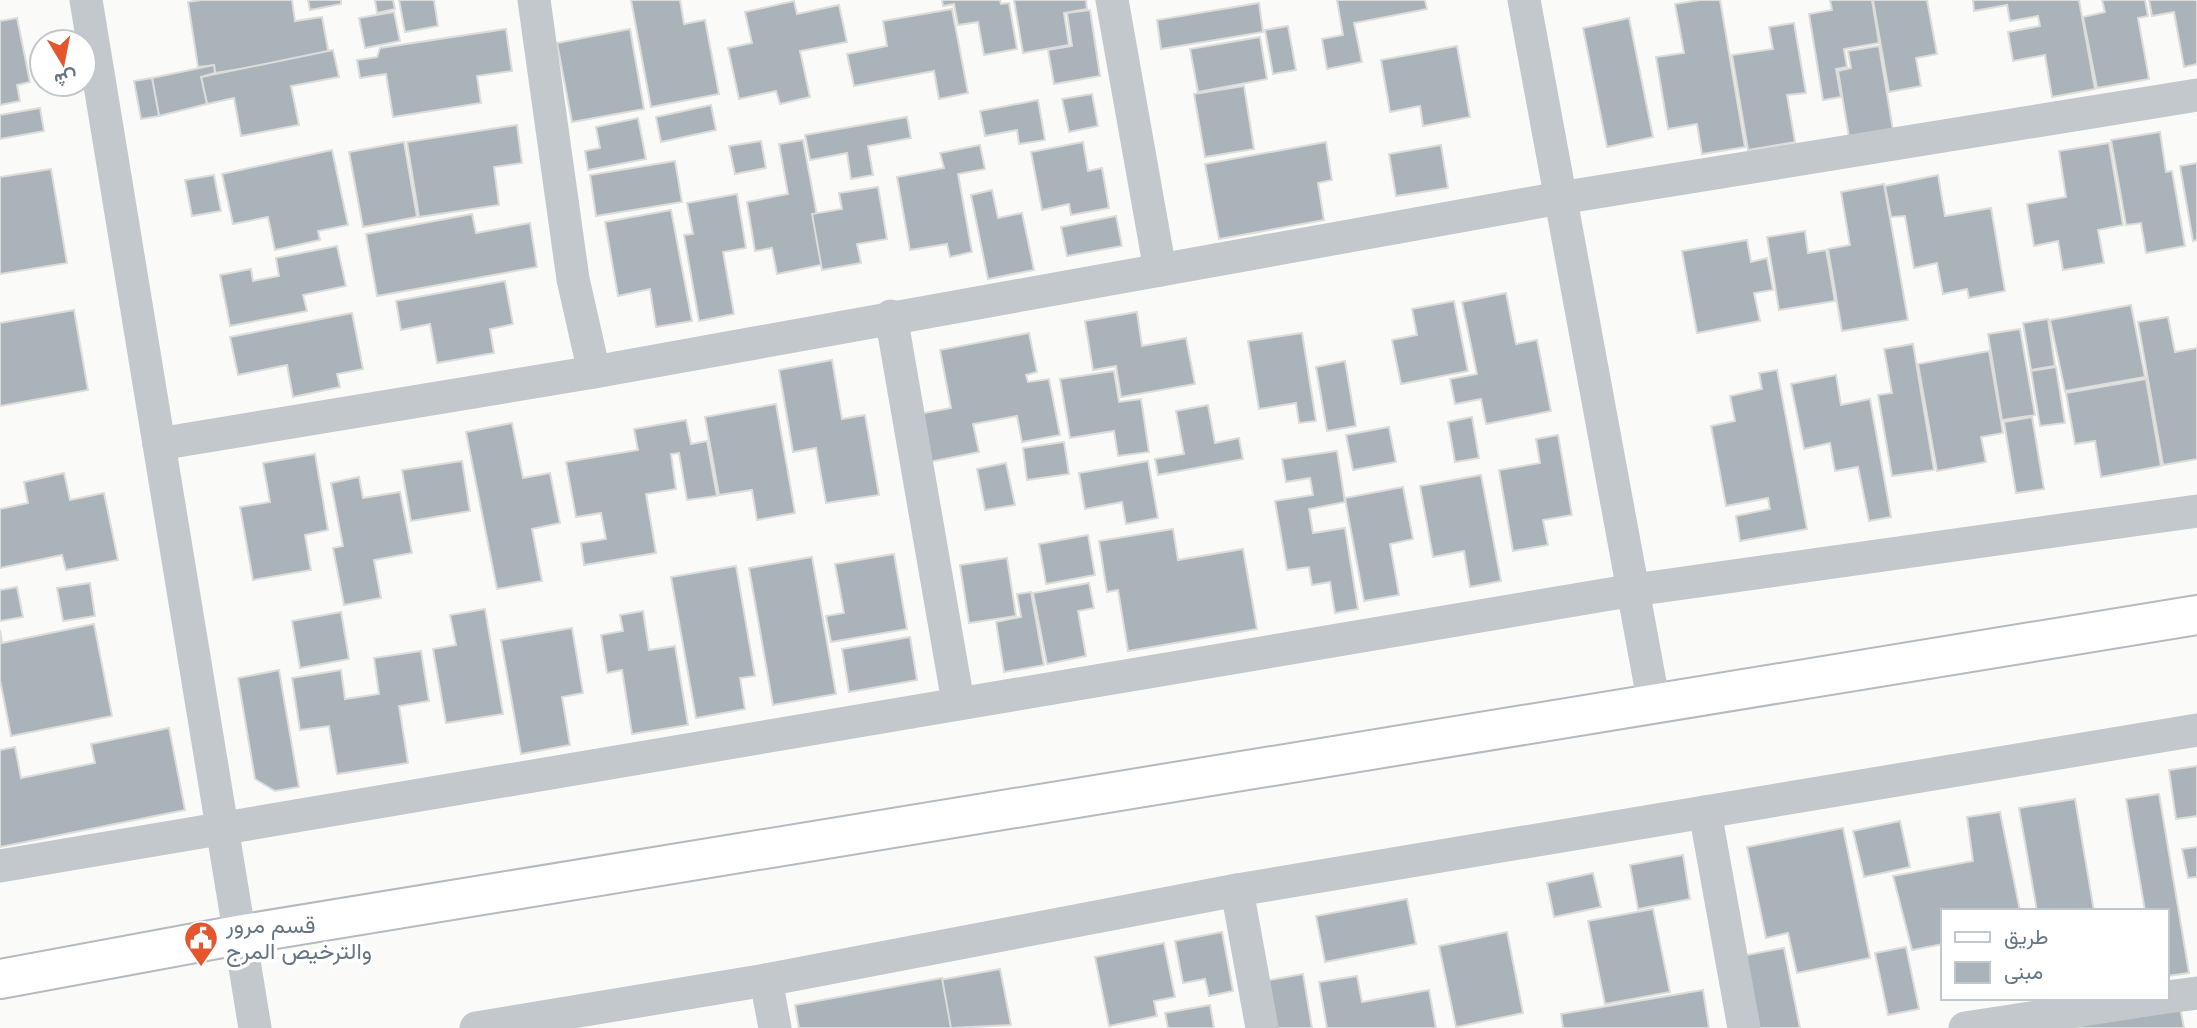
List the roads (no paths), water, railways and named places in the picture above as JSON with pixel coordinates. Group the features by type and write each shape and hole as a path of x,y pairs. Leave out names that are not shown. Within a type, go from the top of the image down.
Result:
{"main road":[{"path":"0,979 238,935 2197,615"}],"street":[{"path":"86,0 255,1028"},
{"path":"534,0 573,279 594,372"},
{"path":"1112,0 1160,270"},
{"path":"1524,0 1654,704"},
{"path":"159,444 594,372 891,316 1560,198 2197,95"},
{"path":"891,316 958,702"},
{"path":"0,866 958,702 1634,590 2197,511"},
{"path":"475,1028 525,1025 1237,890 2197,730"},
{"path":"1704,812 1744,1028"},
{"path":"1237,890 1262,1028"},
{"path":"766,980 775,1028"},
{"path":"2169,997 2197,993"},
{"path":"1965,1028 2147,1000"}],"place":[{"name":"قسم مرور والترخيص المرج","path":"201,968"}]}
